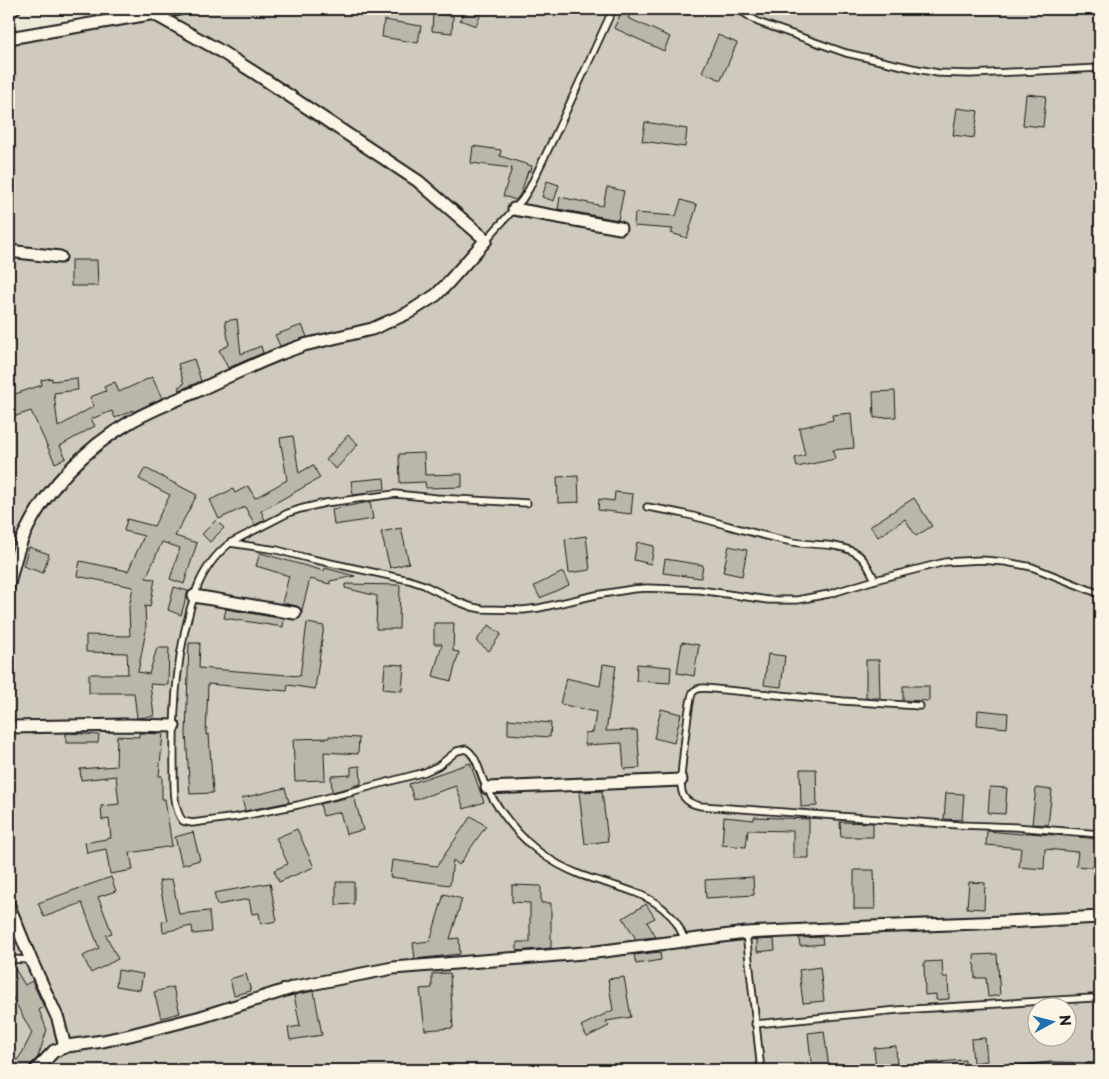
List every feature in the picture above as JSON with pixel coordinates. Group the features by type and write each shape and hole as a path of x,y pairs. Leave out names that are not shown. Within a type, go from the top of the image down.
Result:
{"street":[{"path":"9,11 14,9"},
{"path":"9,38 149,11 178,9"},
{"path":"9,584 24,534 40,506 70,469 116,431 148,413 282,353 304,345 372,329 408,312 436,295 486,240 418,181 217,48 149,11"},
{"path":"514,210 620,228"},
{"path":"9,251 60,257"},
{"path":"194,596 295,613"},
{"path":"9,727 174,726"},
{"path":"487,788 681,780"},
{"path":"9,906 58,1019 65,1046"},
{"path":"36,1070 54,1051 65,1046 116,1039 201,1017 295,986 393,968 576,954 686,942 746,933 1100,917"}],"lane":[{"path":"486,240 522,200 535,177 614,9"},
{"path":"738,9 758,22 846,53 938,73 970,74 1100,68"},
{"path":"527,503 395,494 325,503 288,513 230,543 215,556 207,566 194,596 178,666 174,726 174,780 180,818 188,823 237,817 298,805 417,774 438,766 453,753 461,749 466,750 473,755 487,788 510,823 533,847 562,867 655,902 673,918 686,942"},
{"path":"647,507 682,513 791,542 836,546 857,554 862,558 875,580"},
{"path":"230,543 277,550 408,580 424,585 464,604 482,609 523,610 539,608 596,595 648,588 700,590 768,600 797,600 828,594 945,562 982,560 1032,567 1100,594"},
{"path":"920,706 700,688 693,692 691,697 681,780 684,797 692,804 701,806 1100,834"},
{"path":"746,933 761,1070"},
{"path":"9,959 31,960"},
{"path":"755,1024 898,1010 1092,998"},
{"path":"1008,1070 1051,1066 1100,1067"}],"shaded area":[{"path":"157,9 1100,9 1100,1070 9,1070 9,32"}],"building":[{"path":"465,9 483,9 476,26 460,20"},
{"path":"623,9 633,9 628,18 670,37 664,51 614,28"},
{"path":"433,14 453,16 452,33 432,31"},
{"path":"384,20 421,26 418,43 382,37"},
{"path":"718,35 737,43 721,80 702,72"},
{"path":"1026,94 1046,96 1043,127 1023,125"},
{"path":"957,108 978,111 974,138 953,135"},
{"path":"645,122 687,129 685,147 642,141"},
{"path":"473,146 501,150 500,156 532,166 531,171 528,171 521,193 516,200 503,196 512,168 471,163"},
{"path":"547,181 559,185 554,201 542,197"},
{"path":"607,187 624,191 618,220 558,209 560,197 603,206"},
{"path":"681,200 697,205 687,238 671,233 673,229 634,226 635,213 676,216"},
{"path":"71,260 97,260 98,286 71,286"},
{"path":"237,319 241,354 261,346 263,353 228,368 219,350 229,345 225,321"},
{"path":"302,325 307,337 280,346 275,335"},
{"path":"194,359 201,381 180,390 178,387 184,384 178,364"},
{"path":"152,377 162,398 133,412 133,410 115,418 112,411 91,419 95,426 60,446 66,458 55,463 31,411 13,417 9,403 9,396 42,385 41,380 52,378 52,381 77,378 78,390 54,393 58,427 94,406 90,397 106,391 104,387 115,382 119,392"},
{"path":"895,391 896,417 874,418 873,392"},
{"path":"851,413 854,448 833,450 835,459 797,467 795,458 805,455 799,428 833,420 832,415"},
{"path":"348,435 358,444 336,469 326,460"},
{"path":"293,436 299,473 313,465 320,478 261,511 265,520 255,525 245,507 219,519 210,500 233,489 235,493 248,486 255,498 287,480 280,438"},
{"path":"424,453 425,475 462,474 462,487 426,488 425,482 400,483 399,454"},
{"path":"145,468 197,495 175,536 197,543 184,584 170,579 180,548 162,542 146,578 155,579 150,607 145,606 146,630 138,672 149,674 157,648 169,648 168,685 150,684 154,716 137,718 134,693 89,693 89,674 128,674 127,653 86,652 86,635 130,636 129,607 133,587 77,576 80,561 128,571 144,536 124,531 127,519 154,526 170,495 139,479"},
{"path":"578,476 579,502 558,503 557,477"},
{"path":"384,478 385,489 353,495 351,481"},
{"path":"615,492 633,494 631,514 598,510 599,499 614,501"},
{"path":"914,498 932,526 916,536 905,519 878,537 870,526"},
{"path":"370,502 373,519 334,525 332,509"},
{"path":"216,520 224,528 210,542 202,534"},
{"path":"401,528 409,563 390,568 381,532"},
{"path":"586,536 590,570 569,573 565,539"},
{"path":"637,542 654,546 651,564 634,560"},
{"path":"729,546 747,550 742,576 723,572"},
{"path":"29,547 49,554 43,573 23,566"},
{"path":"260,553 324,571 325,568 355,576 330,581 330,584 310,579 302,610 297,606 282,603 289,576 256,566"},
{"path":"665,559 703,565 701,578 663,573"},
{"path":"563,572 569,585 540,598 534,586"},
{"path":"345,584 400,585 399,629 376,629 377,596 345,588"},
{"path":"174,587 188,591 181,615 168,610"},
{"path":"226,609 284,619 283,627 224,618"},
{"path":"307,623 324,626 315,689 288,685 287,691 208,684 206,735 209,734 213,793 190,794 186,734 189,643 200,643 199,668 300,676"},
{"path":"434,623 454,623 453,651 459,652 451,681 433,676 442,644 434,644"},
{"path":"489,625 501,634 489,651 476,641"},
{"path":"682,642 699,645 694,676 677,673"},
{"path":"768,654 785,656 781,687 764,685"},
{"path":"866,660 879,660 880,698 866,698"},
{"path":"385,664 404,665 402,691 383,689"},
{"path":"603,664 616,666 606,731 637,730 640,768 624,769 622,743 585,745 585,733 593,732 596,712 560,704 566,678 600,686"},
{"path":"637,664 671,667 670,683 636,681"},
{"path":"903,686 929,686 929,701 903,700"},
{"path":"661,709 681,714 674,743 654,738"},
{"path":"978,710 1008,713 1007,728 977,725"},
{"path":"508,719 551,723 550,737 508,734"},
{"path":"139,733 163,734 159,776 162,776 162,799 165,799 172,846 130,853 133,870 110,874 106,849 87,853 85,843 111,838 109,819 102,820 101,806 119,804 116,776 81,780 80,769 116,766 117,736 139,737"},
{"path":"66,734 99,735 98,743 66,743"},
{"path":"329,736 359,738 358,754 324,752 325,780 295,781 293,739 329,738"},
{"path":"470,763 484,802 464,809 456,786 414,800 409,784"},
{"path":"360,766 361,784 332,792 331,776 351,775 351,767"},
{"path":"800,769 816,769 817,806 801,807"},
{"path":"990,787 1007,788 1005,814 988,813"},
{"path":"285,788 289,802 245,811 242,798"},
{"path":"1036,788 1052,790 1048,825 1032,824"},
{"path":"602,791 608,841 585,844 579,792"},
{"path":"946,793 964,794 962,820 944,819"},
{"path":"354,796 363,830 346,834 340,812 323,816 320,804"},
{"path":"471,816 486,826 459,865 453,860 450,885 390,877 392,860 437,866"},
{"path":"724,817 754,820 754,817 809,819 809,858 793,858 793,831 748,830 746,847 722,845"},
{"path":"840,822 873,823 873,837 841,837"},
{"path":"297,829 314,867 279,882 274,870 288,864 276,838"},
{"path":"987,831 1100,839 1098,868 1076,866 1078,852 1045,849 1044,869 1019,867 1021,848 986,845"},
{"path":"193,832 200,860 182,865 175,837"},
{"path":"854,870 874,870 875,909 854,909"},
{"path":"111,877 116,891 98,897 112,933 106,935 118,959 91,973 83,956 99,948 82,903 44,917 38,903"},
{"path":"753,877 754,895 706,898 705,880"},
{"path":"172,879 179,914 209,911 211,932 193,934 192,926 163,932 162,922 167,921 159,881"},
{"path":"336,882 354,882 354,904 336,905"},
{"path":"969,882 985,883 984,909 967,908"},
{"path":"270,883 277,921 261,924 259,913 252,914 249,899 217,905 214,893"},
{"path":"512,885 541,886 541,903 551,903 551,948 517,951 517,942 530,942 530,903 512,902"},
{"path":"444,894 462,899 450,939 459,938 460,954 415,959 413,943 430,941"},
{"path":"646,904 655,918 647,922 656,937 636,939 623,918"},
{"path":"822,937 823,944 800,946 799,938"},
{"path":"774,939 775,950 757,952 757,940"},
{"path":"660,952 661,960 636,964 634,955"},
{"path":"997,954 1000,995 988,997 986,978 975,978 974,955"},
{"path":"942,961 943,977 948,977 949,999 936,1000 936,994 925,995 924,962"},
{"path":"9,964 12,964 25,985 32,981 44,1007 39,1010 47,1030 38,1057 30,1065 29,1070 10,1070 22,1053 32,1033 9,991"},
{"path":"820,967 824,1001 803,1003 799,970"},
{"path":"118,970 143,974 140,990 116,986"},
{"path":"450,973 453,1028 425,1030 420,989 432,988 432,974"},
{"path":"246,974 251,991 234,995 230,979"},
{"path":"624,977 631,1017 606,1021 609,1026 587,1037 581,1026 613,1010 608,979"},
{"path":"173,987 180,1013 161,1018 154,992"},
{"path":"314,991 322,1035 290,1040 288,1028 300,1026 294,995"},
{"path":"824,1031 829,1068 812,1070 808,1033"},
{"path":"985,1038 987,1061 973,1063 971,1039"},
{"path":"896,1046 897,1070 876,1070 874,1048"},
{"path":"965,1060 965,1070 927,1070 927,1063"}]}
